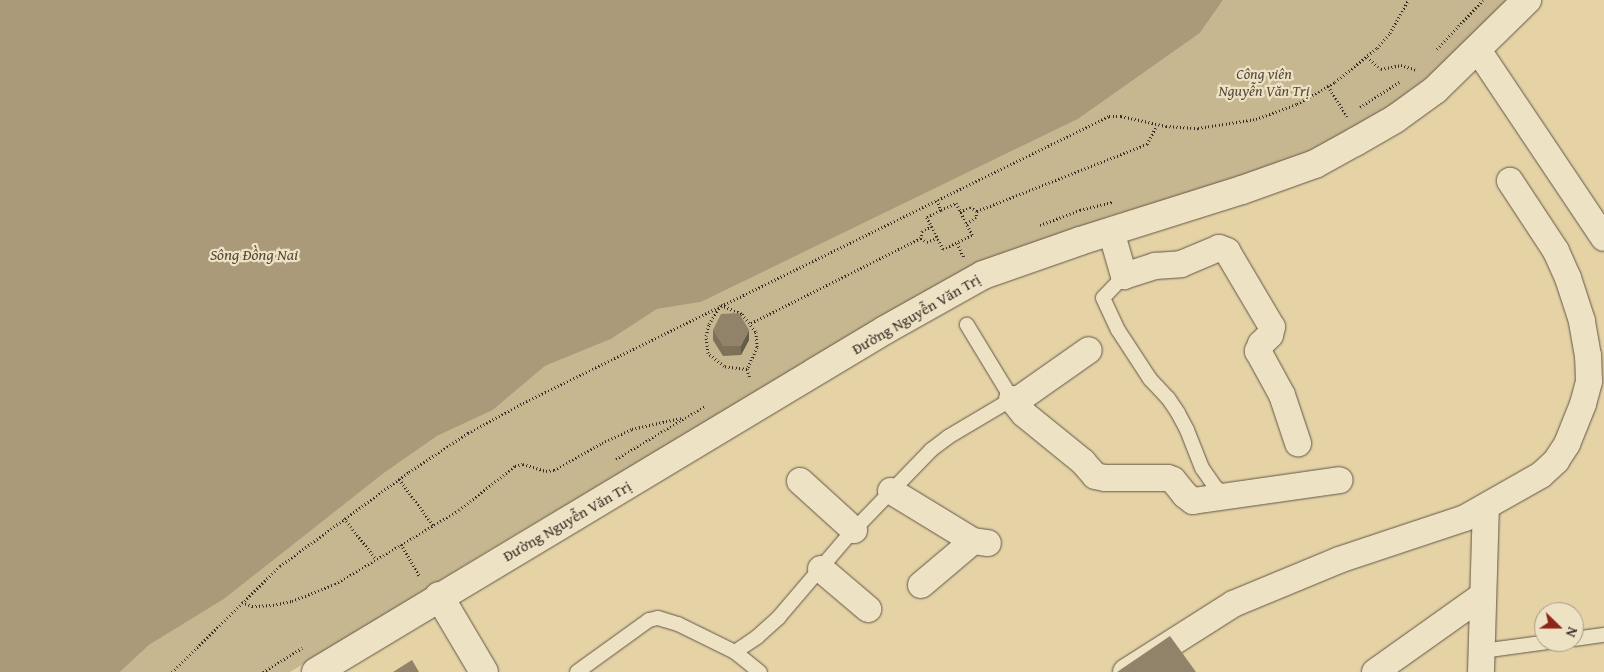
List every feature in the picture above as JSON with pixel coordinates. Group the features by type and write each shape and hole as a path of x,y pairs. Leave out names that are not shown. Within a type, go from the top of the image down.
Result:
{"street":[{"name":"Đường Nguyễn Văn Trị","path":"316,672 439,596 944,296 983,275 1111,231 1242,190 1315,164 1395,119 1435,90 1527,0"},
{"path":"1478,50 1604,238"},
{"path":"1126,672 1206,620 1256,594 1339,560 1465,518 1486,508 1541,475 1556,461 1567,444 1580,412 1589,381 1588,356 1582,321 1568,278 1556,252 1510,181"},
{"path":"1111,231 1124,276 1155,266 1181,264 1219,248 1227,251 1272,327 1270,335 1261,344 1258,351 1282,395 1298,443"},
{"path":"1089,350 1013,400 1039,428 1083,462 1095,476 1105,478 1168,478 1177,484 1189,499 1198,502 1340,480"},
{"path":"800,481 854,530"},
{"path":"891,490 981,542 921,585"},
{"path":"1481,662 1486,508"},
{"path":"821,569 868,609"},
{"path":"439,596 484,672"},
{"path":"1375,672 1482,596"}],"lane":[{"path":"1124,276 1103,298 1118,330 1150,379 1168,398 1178,413 1202,468 1216,488 1229,496"},
{"path":"736,652 779,617 854,530 931,450 948,436 1013,400 967,325"},
{"path":"577,672 649,620 658,618 678,624 736,652 760,672"},
{"path":"1584,637 1604,634"},
{"path":"1481,662 1534,646"}],"path":[{"path":"174,671 280,566 399,479 468,433 523,403 1109,116 1121,116 1158,125 1198,128 1242,123 1297,104 1328,86 1367,57 1390,33 1408,0"},
{"path":"1367,57 1381,69 1401,65 1416,70"},
{"path":"1328,86 1347,116"},
{"path":"977,211 1147,144 1158,125"},
{"path":"936,200 942,210"},
{"path":"956,203 972,235 943,250 927,217 942,210 956,203"},
{"path":"960,212 970,207 977,211"},
{"path":"966,224 976,217 977,211"},
{"path":"921,238 922,231 932,226"},
{"path":"751,323 921,238"},
{"path":"921,238 927,242 937,238"},
{"path":"957,243 964,258"},
{"path":"721,305 742,314 751,323 758,339 747,368 750,379"},
{"path":"721,305 708,324 706,336 708,353 724,366 747,368"},
{"path":"242,602 261,607 292,601 335,584 471,502 515,466 523,464 546,472 554,470 602,443 632,429 684,418"},
{"path":"399,479 433,525"},
{"path":"344,518 376,559"},
{"path":"402,544 420,577"}],"green space":[{"name":"Công viên Nguyễn Văn Trị","path":"1223,0 1507,0 1427,78 1388,107 1351,129 1307,152 1239,177 1107,217 977,264 943,281 493,548 290,672 120,672 149,645 224,599 384,473 437,436 493,410 545,366 611,339 657,309 701,302 1078,119 1200,33"}],"water":[{"name":"Sông Đồng Nai","path":"0,0 1223,0 1200,33 1078,119 701,302 657,309 611,339 545,366 493,410 437,436 384,473 224,599 149,645 120,672 0,672"}],"building":[{"path":"739,313 749,330 741,346 723,346 713,330 721,314"},
{"path":"1170,636 1196,672 1117,672"},
{"path":"412,660 419,672 393,672"}]}
